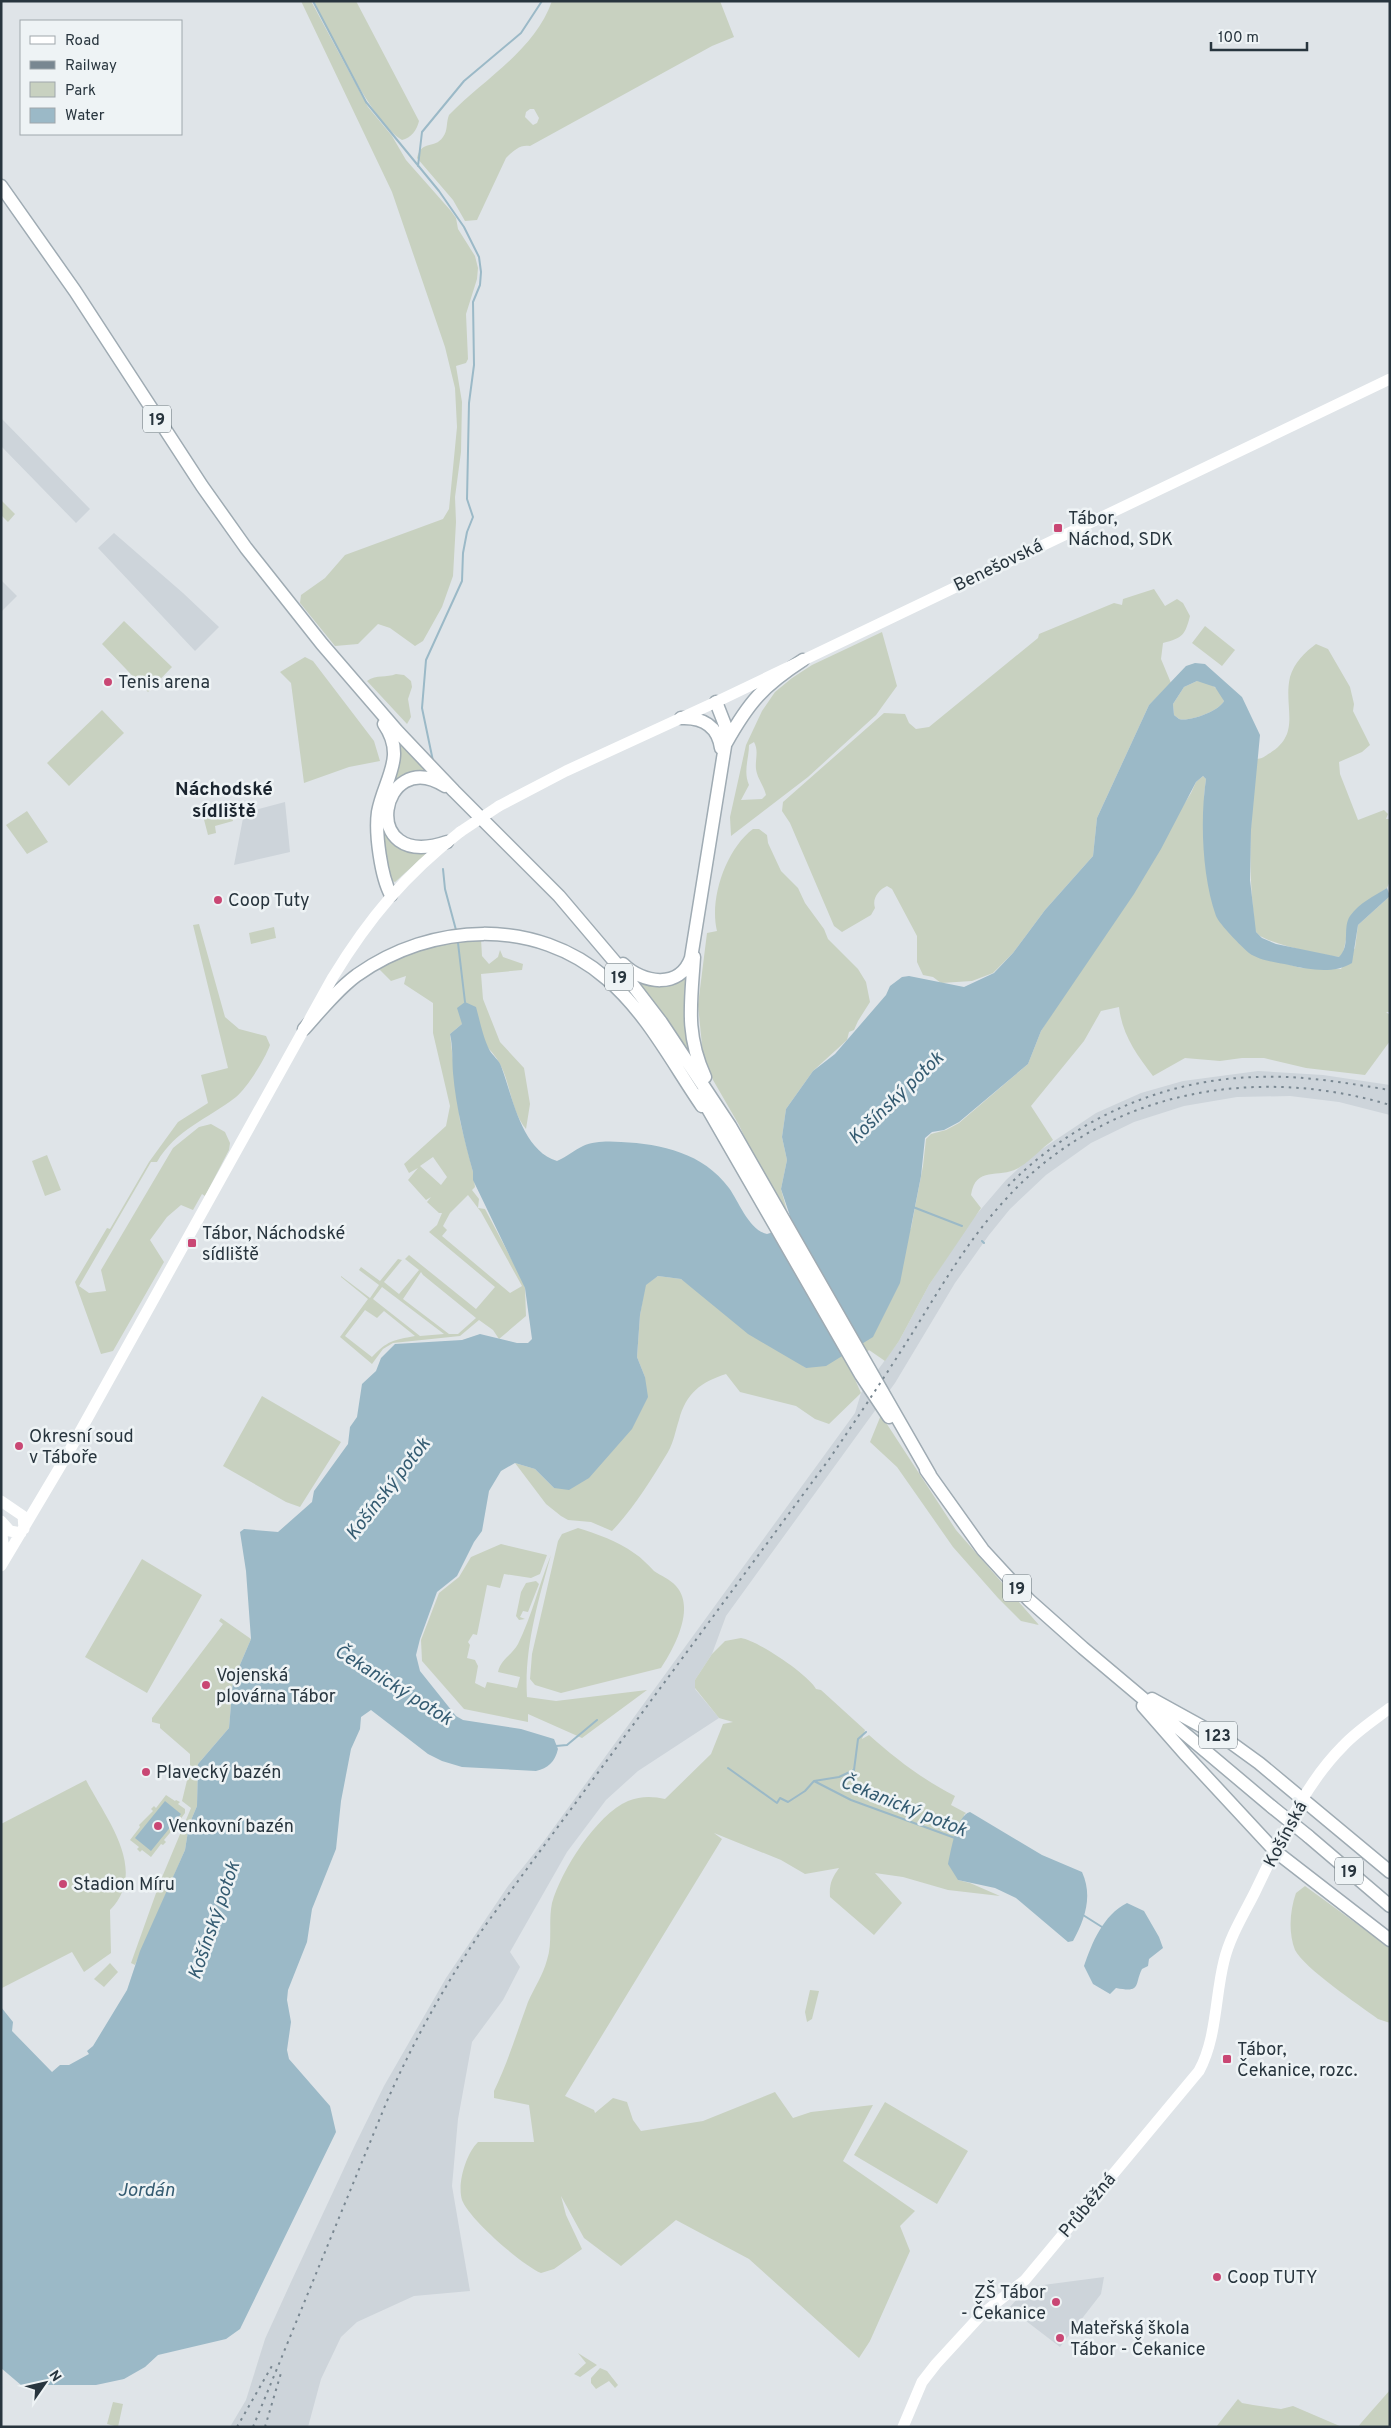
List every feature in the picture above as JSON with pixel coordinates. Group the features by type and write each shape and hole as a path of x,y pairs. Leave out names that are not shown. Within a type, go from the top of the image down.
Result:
{"main road":[{"name":"19","path":"1,186 74,291 246,548 349,676 454,791 559,896 583,923 656,1015 726,1130 860,1362 930,1475 967,1529 1014,1585 1061,1629 1390,1906"},
{"name":"Benešovská","path":"1,1566 23,1531 304,1029 360,933 391,895 447,842 499,806 566,771 716,702 1390,379"},
{"path":"725,746 738,722 765,686 803,660"},
{"path":"349,676 363,700 382,722 393,740 394,756 391,775 378,814 379,845 386,882 391,895"},
{"path":"716,702 724,719 725,746 695,940 690,1000 693,1039 704,1075 726,1130"},
{"path":"681,718 694,717 708,723 717,735 722,761"},
{"path":"447,842 424,848 403,843 389,826 386,812 394,792 410,779 425,777 437,780 454,791"},
{"name":"19","path":"496,835 597,950 635,998 726,1130"},
{"path":"583,923 628,969 647,978 666,980 678,976 688,965 695,940"},
{"path":"304,1029 334,995 357,976 395,953 414,945 448,936 482,932 538,940 576,957 592,967 618,989 641,1016 726,1130"},
{"path":"4,1503 22,1507 39,1502"},
{"path":"1,1521 9,1530 23,1531 23,1516 4,1503"},
{"path":"1,1527 3,1543 1,1552"},
{"name":"123","path":"1124,1682 1230,1742 1304,1798"},
{"name":"123","path":"1124,1682 1166,1733 1275,1851"},
{"name":"Košínská","path":"1219,1985 1229,1946 1275,1851 1304,1798 1322,1770 1343,1746 1390,1708"},
{"path":"1304,1798 1390,1872"},
{"path":"1275,1851 1390,1940"},
{"name":"Průběžná","path":"903,2427 922,2382 936,2364 981,2315 1025,2280 1199,2071 1208,2049 1219,1985"}],"shaded area":[{"path":"1,418 90,509 76,523 1,446"},
{"path":"114,533 219,627 195,651 98,548"},
{"path":"1,580 17,596 1,612"},
{"path":"285,802 290,852 234,865 244,813"},
{"path":"1258,1071 1323,1075 1390,1085 1390,1115 1339,1102 1290,1096 1237,1097 1184,1106 1134,1122 1091,1143 1046,1175 1010,1209 955,1283 895,1383 726,1616 712,1654 695,1680 695,1689 719,1718 638,1771 606,1800 567,1852 510,1952 520,1967 503,2000 472,2042 458,2119 452,2186 470,2291 414,2296 357,2322 341,2337 321,2379 308,2427 230,2427 246,2400 265,2339 354,2147 384,2086 446,1978 508,1886 544,1841 855,1413 861,1393 899,1341 929,1285 970,1222 1006,1180 1033,1155 1096,1113 1141,1093 1183,1081"},
{"path":"1104,2277 1101,2294 1060,2347 1009,2308 1028,2287"}],"green space":[{"path":"301,1 311,1 368,107 392,136 406,160 456,218 458,229 475,256 478,268 477,279 466,314 468,359 466,363 456,366 462,402 461,452 455,497 456,522 453,576 442,607 423,641 415,646 390,628 378,624 358,644 335,646 300,603 301,595 325,578 345,555 443,519 449,509 457,427 455,388 445,347 392,192"},
{"path":"314,1 356,1 419,121 411,135 402,140 390,130 378,115 365,97 341,55"},
{"path":"552,1 720,1 734,37 712,46 530,146 523,146 511,153 506,158 477,220 465,221 453,200 417,158 419,152 425,146 440,141 446,132 449,115 521,49 534,34","holes":["534,109 539,118 537,123 533,125 525,117 526,112"]},
{"path":"1,500 15,514 8,522 1,515"},
{"path":"1154,589 1165,606 1177,599 1183,603 1190,616 1185,632 1182,635 1163,643 1161,659 1171,683 1149,705 1097,818 1093,856 1045,910 1013,953 993,973 972,981 941,983 933,977 923,975 917,962 917,936 892,889 887,886 876,895 874,901 875,908 871,915 842,932 834,926 790,823 782,811 783,802 884,713 905,714 909,723 916,729 929,727 1038,638 1039,634 1114,603 1122,605 1123,599"},
{"path":"124,621 172,667 148,692 102,644"},
{"path":"1205,626 1235,650 1222,666 1192,643"},
{"path":"882,632 897,686 876,715 808,777 731,836 730,817 746,745 762,711 775,692 812,665","holes":["754,742 757,772 766,795 762,799 741,800 749,785 746,770 749,745"]},
{"path":"1316,644 1328,649 1350,687 1354,704 1353,711 1370,745 1362,752 1339,762 1340,774 1358,820 1384,810 1388,814 1386,819 1390,819 1390,881 1387,888 1378,894 1347,935 1343,953 1340,957 1309,952 1261,936 1254,927 1251,890 1250,853 1256,759 1270,753 1286,737 1289,728 1288,688 1290,677 1300,658"},
{"path":"305,657 313,661 374,741 380,761 349,767 304,783 291,683 280,672"},
{"path":"396,674 404,675 411,681 412,687 408,699 411,717 407,724 367,681"},
{"path":"1197,681 1214,686 1224,701 1221,705 1204,715 1190,719 1179,719 1174,715 1173,704 1184,687"},
{"path":"102,710 124,733 69,786 47,763"},
{"path":"396,739 430,774 390,790"},
{"path":"1203,776 1206,779 1204,795 1204,844 1208,878 1217,917 1250,953 1301,968 1341,969 1355,948 1358,925 1390,896 1390,1012 1386,1012 1390,1015 1390,1041 1365,1075 1306,1068 1264,1058 1220,1061 1185,1058 1153,1076 1141,1060 1127,1035 1119,1007 1101,1011 1084,1041 1031,1106 1053,1140 1020,1167 1012,1171 990,1174 978,1179 971,1195 981,1208 929,1285 899,1341 885,1361 869,1350 849,1366 861,1393 829,1424 815,1419 796,1406 740,1392 726,1374 702,1385 690,1396 682,1411 668,1452 635,1503 612,1531 591,1522 568,1520 546,1504 515,1463 535,1469 554,1488 645,1377 637,1357 640,1315 645,1285 658,1276 681,1279 806,1368 911,1228 923,1166 926,1139 931,1134 946,1130 959,1123 1028,1064 1041,1031 1191,793 1196,782"},
{"path":"230,805 233,821 215,826 216,833 208,835 202,812"},
{"path":"27,811 48,842 27,854 6,825"},
{"path":"383,816 415,852 427,853 395,882 390,880 382,838"},
{"path":"753,829 759,829 767,835 768,843 781,871 798,888 805,903 824,929 828,939 858,969 866,982 870,1002 854,1030 849,1032 847,1040 813,1071 786,1109 782,1137 787,1160 781,1189 789,1218 757,1164 739,1125 713,1080 703,1055 698,1005 707,933 717,931 715,904 722,876 735,849"},
{"path":"199,924 225,1017 239,1029 266,1036 270,1045 255,1073 236,1097 193,1125 173,1141 157,1162 151,1162 79,1286 89,1293 106,1291 101,1270 173,1148 199,1127 211,1124 225,1132 230,1143 229,1150 205,1196 202,1194 193,1210 181,1205 167,1217 150,1240 164,1262 113,1351 101,1354 75,1282 107,1228 110,1229 149,1162 178,1122 208,1103 201,1075 228,1068 193,925"},
{"path":"274,927 276,938 251,944 249,933"},
{"path":"481,939 482,956 489,964 498,957 500,950 503,957 523,964 522,970 481,974 483,999 500,1042 524,1068 530,1104 526,1129 517,1114 504,1072 497,1058 462,1024 450,1034 460,1121 473,1172 475,1187 472,1190 479,1199 478,1208 485,1209 523,1281 526,1316 499,1339 493,1330 479,1320 460,1336 393,1343 383,1349 372,1364 340,1337 368,1299 341,1276 370,1298 379,1285 359,1270 361,1267 380,1281 398,1259 402,1260 384,1282 399,1294 419,1270 405,1259 409,1255 476,1309 495,1287 429,1232 437,1225 442,1213 439,1213 427,1202 431,1197 426,1200 408,1180 418,1168 409,1173 404,1164 446,1126 450,1106 433,1033 433,1003 404,984 406,976 391,981 378,968 415,952 440,945","holes":["433,1157 447,1177 441,1185 420,1166","468,1195 481,1212 522,1286 510,1293 442,1236 447,1230 443,1226 450,1213","421,1272 476,1318 458,1334 449,1334 403,1299","382,1287 444,1334 420,1336 373,1299","365,1310 377,1318 384,1311 415,1336 391,1342 372,1357 345,1336"]},
{"path":"688,974 692,1053 689,1054 635,979"},
{"path":"47,1155 61,1190 45,1196 32,1161"},
{"path":"262,1396 341,1442 300,1507 286,1502 223,1466"},
{"path":"881,1415 956,1530 1039,1625 1021,1621 998,1598 953,1547 897,1467 870,1442"},
{"path":"578,1528 600,1535 628,1549 640,1557 654,1571 674,1584 682,1595 684,1605 683,1616 677,1639 661,1668 561,1693 535,1685 530,1679 532,1654 558,1541 562,1534"},
{"path":"501,1544 547,1555 540,1574 531,1578 504,1574 500,1588 487,1585 477,1635 473,1634 468,1642 470,1645 467,1658 475,1660 478,1666 475,1683 485,1688 487,1682 517,1688 520,1677 498,1672 499,1668 518,1644 551,1555 533,1625 528,1661 527,1697 556,1701 647,1690 582,1738 528,1714 528,1722 464,1709 422,1661 421,1640 439,1593 459,1577 471,1557"},
{"path":"142,1559 202,1595 147,1693 85,1657"},
{"path":"536,1581 539,1584 528,1612 523,1611 520,1617 525,1619 519,1620 516,1616 521,1592 526,1583"},
{"name":"Vojenská plovárna Tábor","path":"221,1618 251,1639 233,1681 229,1728 198,1764 197,1806 189,1825 185,1850 135,1965 131,1963 160,1882 191,1808 182,1801 190,1768 190,1754 160,1728 160,1724 152,1722 152,1718 223,1624 219,1621"},
{"path":"741,1638 770,1651 804,1675 816,1689 821,1690 865,1730 862,1739 869,1735 931,1783 955,1796 951,1805 966,1813 964,1815 958,1880 1000,1896 948,1890 903,1877 875,1873 902,1903 874,1935 830,1897 832,1881 839,1868 805,1874 781,1860 714,1833 722,1839 565,2096 594,2110 595,2113 613,2098 627,2102 633,2120 641,2131 703,2121 775,2092 793,2118 811,2112 873,2105 843,2161 915,2211 900,2226 910,2251 870,2341 859,2358 749,2259 676,2220 621,2266 584,2238 561,2196 566,2215 582,2249 554,2269 541,2273 497,2241 475,2218 462,2200 461,2185 466,2161 478,2142 534,2142 529,2105 494,2098 494,2091 528,2002 545,1966 550,1946 552,1903 563,1876 581,1845 604,1818 616,1808 628,1801 642,1797 665,1799 711,1754 723,1724 733,1722 719,1718 695,1688 695,1680 712,1654 725,1641"},
{"name":"Stadion Míru","path":"86,1780 113,1828 125,1862 126,1878 121,1895 110,1910 111,1953 84,1972 72,1952 2,1988 1,1824"},
{"name":"Venkovní bazén","path":"166,1795 180,1802 178,1804 185,1809 185,1813 177,1824 176,1829 174,1828 164,1840 166,1842 163,1845 161,1844 151,1857 142,1850 140,1852 137,1849 139,1847 130,1840 140,1827 139,1825 153,1811 151,1809 154,1806 156,1808"},
{"path":"1305,1886 1390,1948 1390,2023 1378,2019 1333,1986 1300,1958 1295,1950 1291,1929 1292,1907 1296,1893"},
{"path":"110,1963 118,1972 104,1987 94,1979"},
{"path":"810,1990 819,1991 812,2019 807,2022 805,2012"},
{"path":"885,2102 968,2151 937,2204 854,2155"},
{"path":"578,2353 597,2365 580,2377 574,2374 586,2363"},
{"path":"600,2368 607,2371 618,2385 615,2388 609,2381 596,2389 591,2383 591,2378"},
{"path":"1390,2390 1390,2427 1358,2427 1361,2423"},
{"path":"1238,2399 1242,2403 1281,2409 1293,2406 1342,2427 1216,2427"},
{"path":"113,2402 123,2404 118,2427 107,2424"}],"water":[{"name":"Jordán","path":"1195,663 1205,664 1242,697 1260,735 1251,830 1250,880 1256,932 1262,938 1276,944 1339,957 1345,947 1350,916 1362,904 1387,888 1390,896 1358,925 1352,963 1338,969 1322,970 1263,960 1249,953 1222,925 1216,916 1211,901 1205,866 1203,812 1206,779 1203,776 1196,782 1161,849 1134,894 1041,1031 1028,1064 959,1122 944,1130 932,1132 925,1138 921,1176 900,1283 873,1337 826,1366 806,1368 748,1334 681,1279 658,1276 646,1285 640,1315 637,1357 645,1377 648,1397 632,1429 589,1478 569,1490 554,1488 535,1469 515,1463 501,1471 489,1491 482,1531 474,1542 457,1576 437,1592 416,1655 420,1671 456,1716 463,1720 521,1729 554,1739 558,1749 553,1761 536,1771 462,1767 442,1761 428,1754 371,1710 361,1717 360,1729 351,1749 341,1801 336,1849 312,1909 307,1942 288,1990 287,2000 291,2022 287,2050 289,2059 330,2106 336,2132 240,2329 226,2339 158,2355 145,2367 124,2379 96,2385 21,2385 1,2368 1,2007 13,2022 12,2031 52,2072 60,2065 69,2065 89,2054 87,2051 93,2046 127,1990 140,1951 185,1850 189,1825 197,1806 198,1764 229,1728 233,1681 251,1639 246,1571 240,1532 244,1529 278,1532 312,1502 314,1491 348,1444 350,1427 357,1417 362,1384 376,1371 381,1358 395,1344 462,1340 480,1334 517,1343 528,1343 532,1339 525,1288 473,1180 473,1172 454,1086 450,1034 462,1024 457,1008 465,1002 476,1007 485,1041 500,1064 520,1121 535,1146 545,1155 557,1161 583,1146 607,1142 636,1143 666,1148 694,1159 707,1166 719,1176 755,1227 767,1234 783,1229 790,1216 781,1189 787,1160 782,1137 786,1109 813,1071 835,1054 886,995 890,986 902,977 909,976 964,987 994,973 1013,953 1045,910 1093,856 1097,818 1149,705 1186,666","holes":["1197,681 1215,687 1224,701 1221,705 1204,715 1190,719 1179,719 1174,715 1173,704 1184,687"]},
{"name":"Venkovní bazén","path":"165,1801 181,1814 151,1851 135,1838"},
{"path":"970,1812 1042,1855 1082,1872 1087,1890 1086,1907 1073,1941 1068,1942 1016,1898 995,1888 958,1880 948,1864 958,1827 965,1815"},
{"path":"1127,1903 1144,1911 1163,1948 1149,1959 1148,1966 1142,1969 1134,1988 1116,1988 1110,1994 1093,1984 1084,1966 1095,1939 1105,1922"}],"waterway":[{"path":"313,1 366,102 439,191 464,227 479,257 481,272 480,285 473,302 474,365 469,403 467,499 473,517 467,532 463,553 462,581 426,660 422,708 433,761"},
{"path":"418,166 422,132 464,81 521,33 542,1"},
{"path":"443,869 445,889 456,930"},
{"path":"458,943 465,1002"},
{"path":"913,1207 962,1226"},
{"name":"Čekanický potok","path":"556,1746 567,1745 597,1720"},
{"path":"814,1781 839,1777 854,1770 858,1739 866,1732"},
{"name":"Čekanický potok","path":"728,1768 777,1803 780,1798 788,1802 805,1791 814,1781 851,1800 955,1838"},
{"name":"Čekanický potok","path":"1083,1915 1102,1927"}],"railway":[{"path":"1008,1186 1034,1162 1062,1141 1091,1123 1122,1107 1188,1085 1258,1077 1291,1077 1390,1090"},
{"path":"253,2427 387,2101 409,2054 446,1987 487,1923 830,1458 893,1364 956,1264 992,1215 1044,1163 1087,1133 1134,1111 1183,1096 1234,1088 1286,1087 1338,1093 1390,1105"},
{"path":"237,2427 273,2364"},
{"path":"265,2427 281,2373"}],"place":[{"name":"Tábor, Náchod, SDK","path":"1058,528"},
{"name":"Tenis arena","path":"108,682"},
{"name":"Coop Tuty","path":"218,900"},
{"name":"Tábor, Náchodské sídliště","path":"192,1243"},
{"name":"Okresní soud v Táboře","path":"19,1446"},
{"name":"Vojenská plovárna Tábor","path":"206,1685"},
{"name":"Plavecký bazén","path":"146,1772"},
{"name":"Venkovní bazén","path":"158,1826"},
{"name":"Stadion Míru","path":"63,1884"},
{"name":"Tábor, Čekanice, rozc.","path":"1227,2059"},
{"name":"Coop TUTY","path":"1217,2277"},
{"name":"ZŠ Tábor - Čekanice","path":"1056,2302"},
{"name":"Mateřská škola Tábor - Čekanice","path":"1060,2338"}],"district":[{"name":"Náchodské sídliště","path":"224,799"}],"water label":[{"name":"Košínský potok","path":"895,1097"},
{"name":"Košínský potok","path":"387,1488"},
{"name":"Košínský potok","path":"213,1920"}]}
